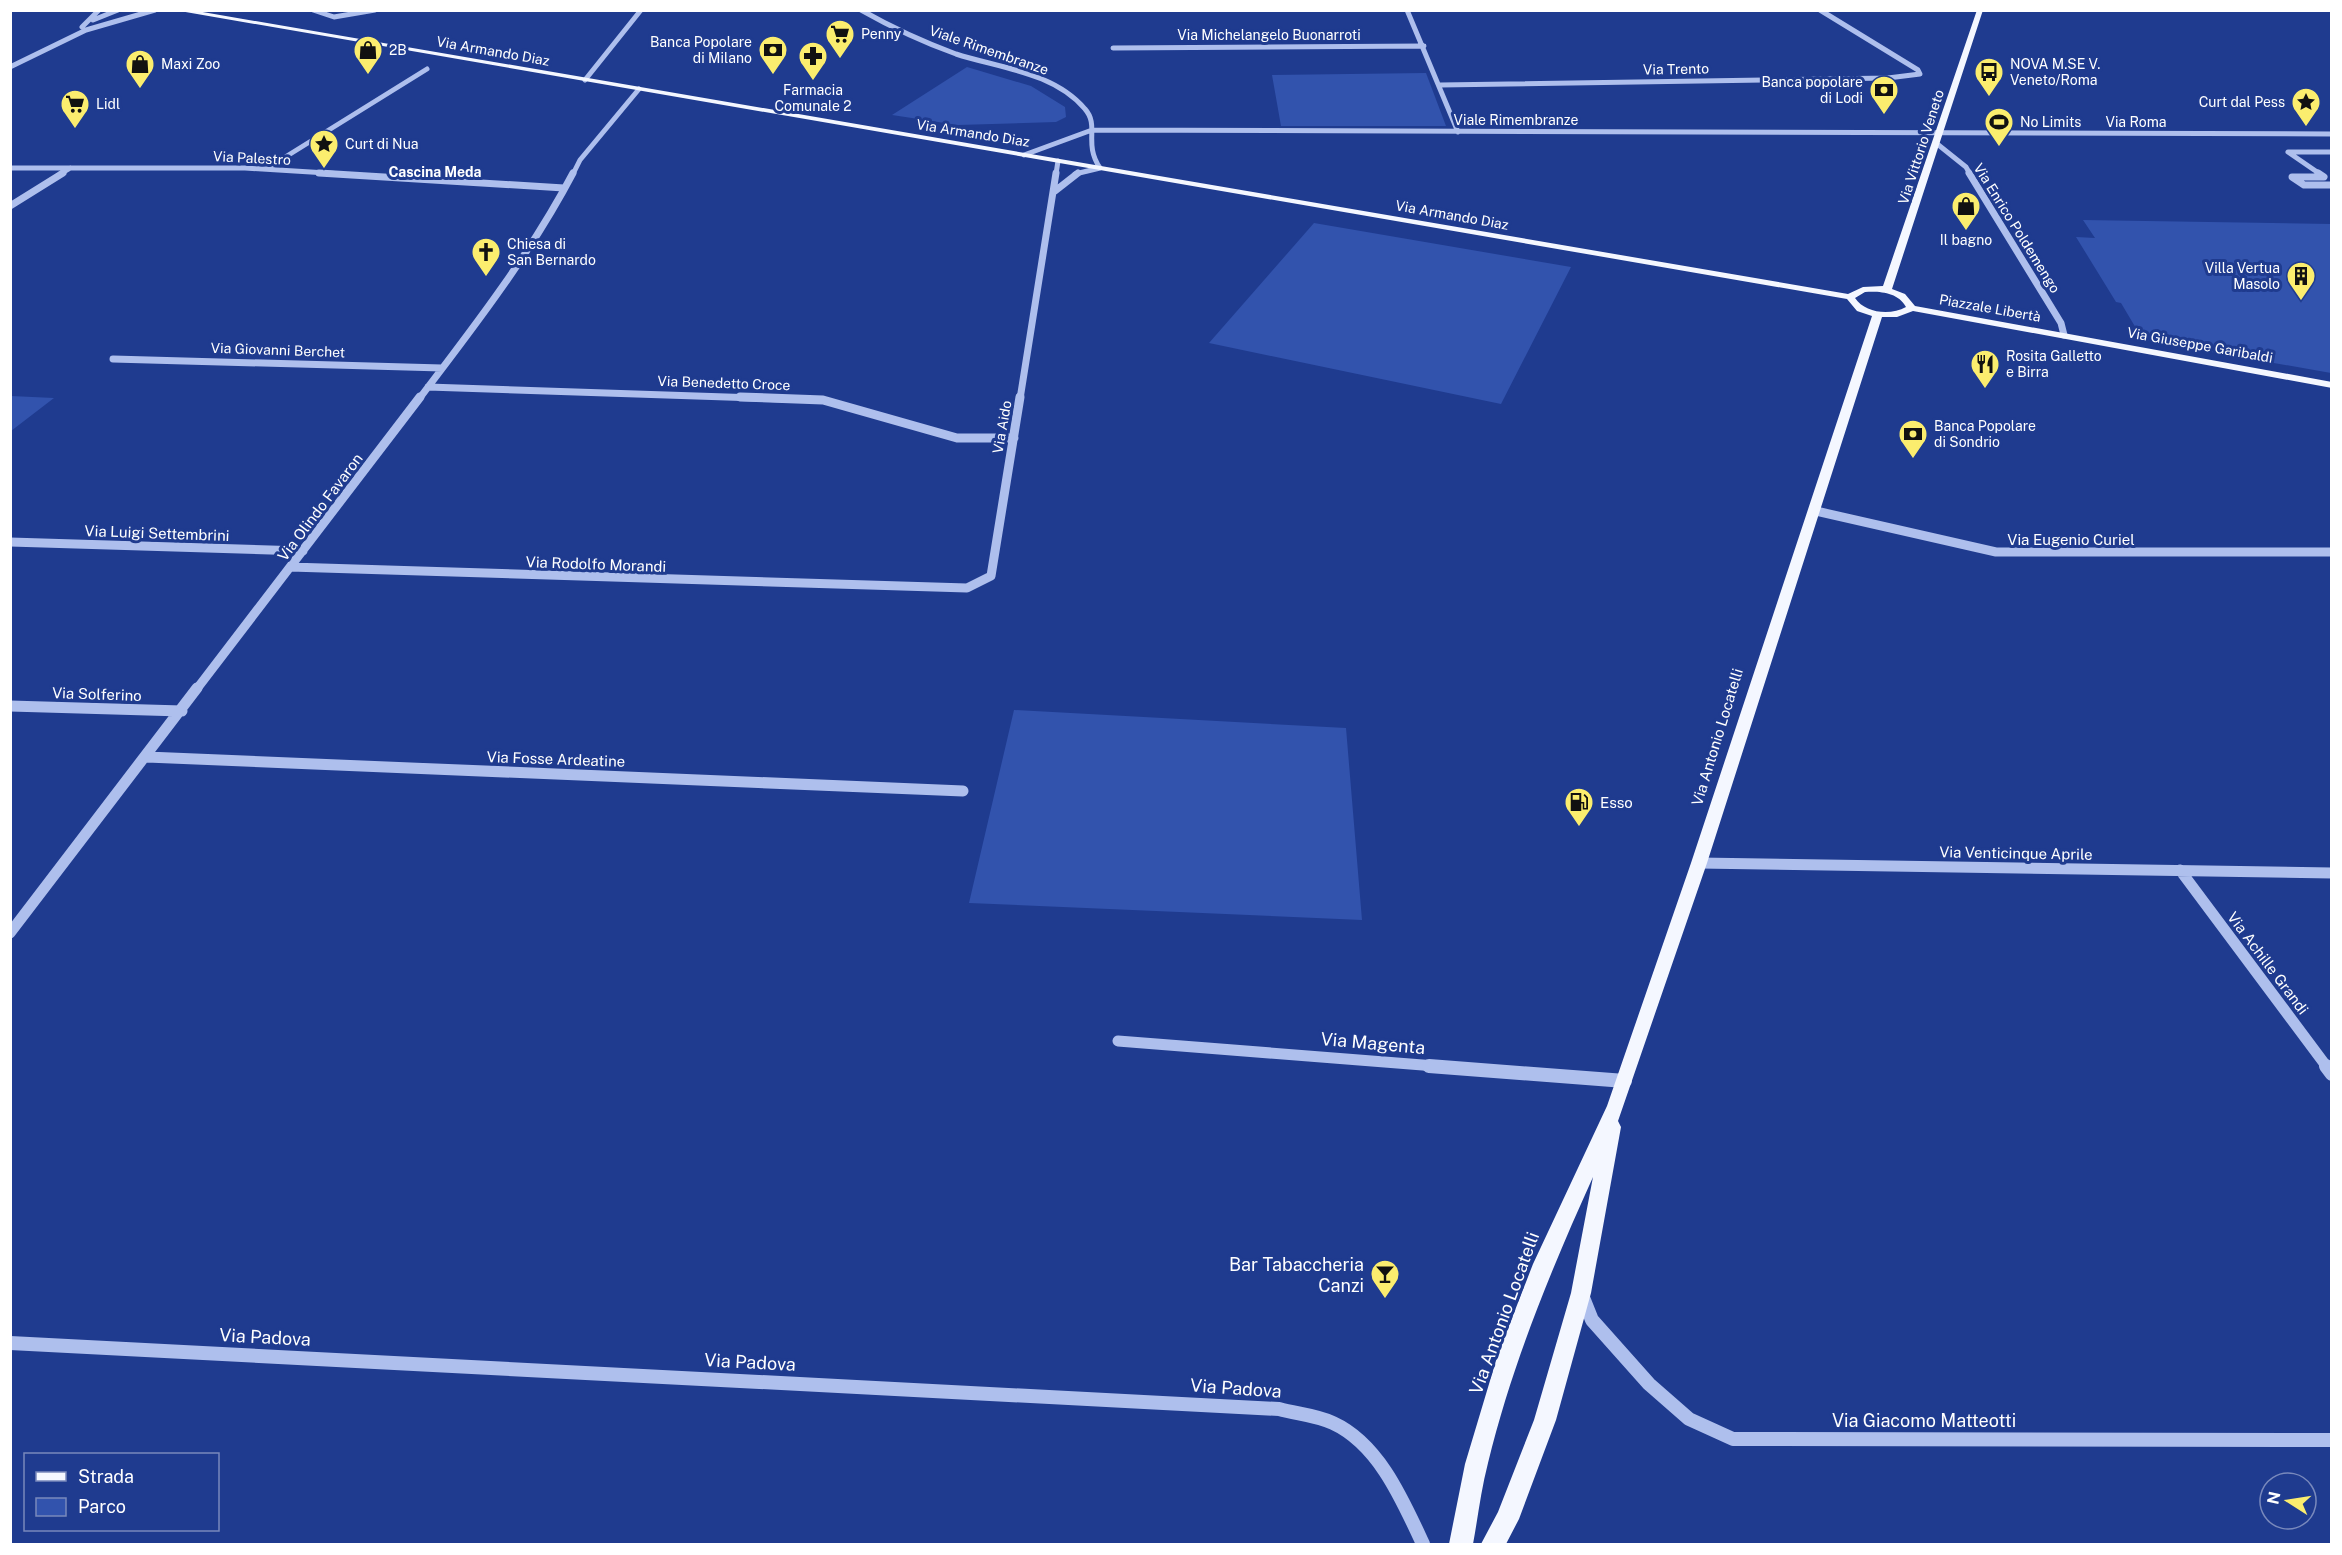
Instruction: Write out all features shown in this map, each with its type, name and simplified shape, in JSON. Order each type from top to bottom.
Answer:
[{"type":"main road","name":"Via Armando Diaz","points":[[177,10],[1850,297]]},
{"type":"main road","name":"Via Vittorio Veneto","points":[[1886,291],[1980,10]]},
{"type":"main road","points":[[1863,290],[1886,291],[1905,298],[1911,308],[1899,314],[1878,313],[1857,306],[1850,297],[1854,292],[1863,290]]},
{"type":"main road","name":"Piazzale Libertà","points":[[1911,308],[2064,335]]},
{"type":"main road","name":"Via Antonio Locatelli","points":[[1461,1545],[1476,1464],[1509,1354],[1552,1244],[1616,1106],[1625,1081],[1699,863],[1773,631],[1816,511],[1878,313]]},
{"type":"main road","name":"Via Giuseppe Garibaldi","points":[[2064,335],[2331,385]]},
{"type":"main road","name":"Via Antonio Locatelli","points":[[1493,1545],[1507,1520],[1538,1439],[1581,1293],[1616,1106]]},
{"type":"street","points":[[90,21],[99,10]]},
{"type":"street","points":[[68,37],[90,21],[118,10]]},
{"type":"street","points":[[10,67],[68,37],[105,23],[155,10]]},
{"type":"street","points":[[313,10],[320,15],[330,17],[375,10]]},
{"type":"street","points":[[585,80],[641,10]]},
{"type":"street","name":"Viale Rimembranze","points":[[861,10],[880,22],[952,52],[1028,74],[1064,90],[1085,107],[1092,119],[1088,149],[1100,168]]},
{"type":"street","points":[[1407,10],[1458,132]]},
{"type":"street","name":"Via Trento","points":[[1440,85],[1913,77],[1920,74],[1918,70],[1820,10]]},
{"type":"street","name":"Via Michelangelo Buonarroti","points":[[1113,48],[1424,46]]},
{"type":"street","points":[[266,169],[427,69]]},
{"type":"street","name":"Via Olindo Favaron","points":[[10,933],[428,387],[518,264],[556,206],[580,160],[639,89]]},
{"type":"street","name":"Viale Rimembranze","points":[[1024,155],[1092,130],[1940,133]]},
{"type":"street","name":"Via Roma","points":[[1940,133],[2331,134]]},
{"type":"street","name":"Via Enrico Poldemengo","points":[[1936,143],[1966,167],[2061,322],[2064,335]]},
{"type":"street","points":[[2331,152],[2288,152],[2324,177],[2292,177],[2304,185],[2331,185]]},
{"type":"street","name":"Via Aido","points":[[901,586],[967,588],[991,576],[1055,191],[1053,184],[1059,167],[1058,161]]},
{"type":"street","name":"Via Palestro","points":[[10,168],[266,169],[564,188]]},
{"type":"street","points":[[10,206],[71,168]]},
{"type":"street","points":[[1055,191],[1076,173],[1100,168]]},
{"type":"street","name":"Via Giovanni Berchet","points":[[113,358],[442,368]]},
{"type":"street","name":"Via Benedetto Croce","points":[[428,387],[823,400],[957,438],[1014,438]]},
{"type":"street","name":"Via Eugenio Curiel","points":[[1816,511],[1996,552],[2331,552]]},
{"type":"street","name":"Via Luigi Settembrini","points":[[10,542],[303,551]]},
{"type":"street","name":"Via Rodolfo Morandi","points":[[290,567],[901,586]]},
{"type":"street","name":"Via Solferino","points":[[10,706],[182,711]]},
{"type":"street","name":"Via Fosse Ardeatine","points":[[147,757],[963,791]]},
{"type":"street","name":"Via Venticinque Aprile","points":[[1699,863],[2331,873]]},
{"type":"street","name":"Via Achille Grandi","points":[[2180,870],[2331,1074]]},
{"type":"street","name":"Via Magenta","points":[[1118,1041],[1625,1081]]},
{"type":"street","name":"Via Giacomo Matteotti","points":[[1581,1293],[1592,1320],[1650,1384],[1689,1419],[1733,1439],[2331,1440]]},
{"type":"street","name":"Via Padova","points":[[10,1343],[1279,1409],[1336,1424],[1372,1455],[1402,1502],[1423,1545]]},
{"type":"green space","points":[[967,67],[1031,86],[1065,107],[1066,117],[1056,122],[958,125],[892,115]]},
{"type":"green space","points":[[1426,73],[1446,126],[1281,126],[1272,75]]},
{"type":"green space","points":[[2083,220],[2331,224],[2331,373],[2143,340],[2121,303],[2116,302],[2076,237],[2095,238]]},
{"type":"green space","points":[[1314,223],[1571,267],[1501,404],[1209,343]]},
{"type":"green space","points":[[11,396],[54,398],[11,431]]},
{"type":"green space","points":[[1014,710],[1346,728],[1362,920],[969,903]]},
{"type":"place","name":"Penny","points":[[840,60]]},
{"type":"place","name":"2B","points":[[368,76]]},
{"type":"place","name":"Banca Popolare di Milano","points":[[773,76]]},
{"type":"place","name":"Farmacia Comunale 2","points":[[813,82]]},
{"type":"place","name":"Maxi Zoo","points":[[140,90]]},
{"type":"place","name":"NOVA M.SE V. Veneto/Roma","points":[[1989,98]]},
{"type":"place","name":"Banca popolare di Lodi","points":[[1884,116]]},
{"type":"place","name":"Curt dal Pess","points":[[2306,128]]},
{"type":"place","name":"Lidl","points":[[75,130]]},
{"type":"place","name":"No Limits","points":[[1999,148]]},
{"type":"place","name":"Curt di Nua","points":[[324,170]]},
{"type":"place","name":"Il bagno","points":[[1966,232]]},
{"type":"place","name":"Chiesa di San Bernardo","points":[[486,278]]},
{"type":"place","name":"Villa Vertua Masolo","points":[[2301,302]]},
{"type":"place","name":"Rosita Galletto e Birra","points":[[1985,390]]},
{"type":"place","name":"Banca Popolare di Sondrio","points":[[1913,460]]},
{"type":"place","name":"Esso","points":[[1579,828]]},
{"type":"place","name":"Bar Tabaccheria Canzi","points":[[1385,1300]]},
{"type":"district","name":"Cascina Meda","points":[[435,172]]}]
